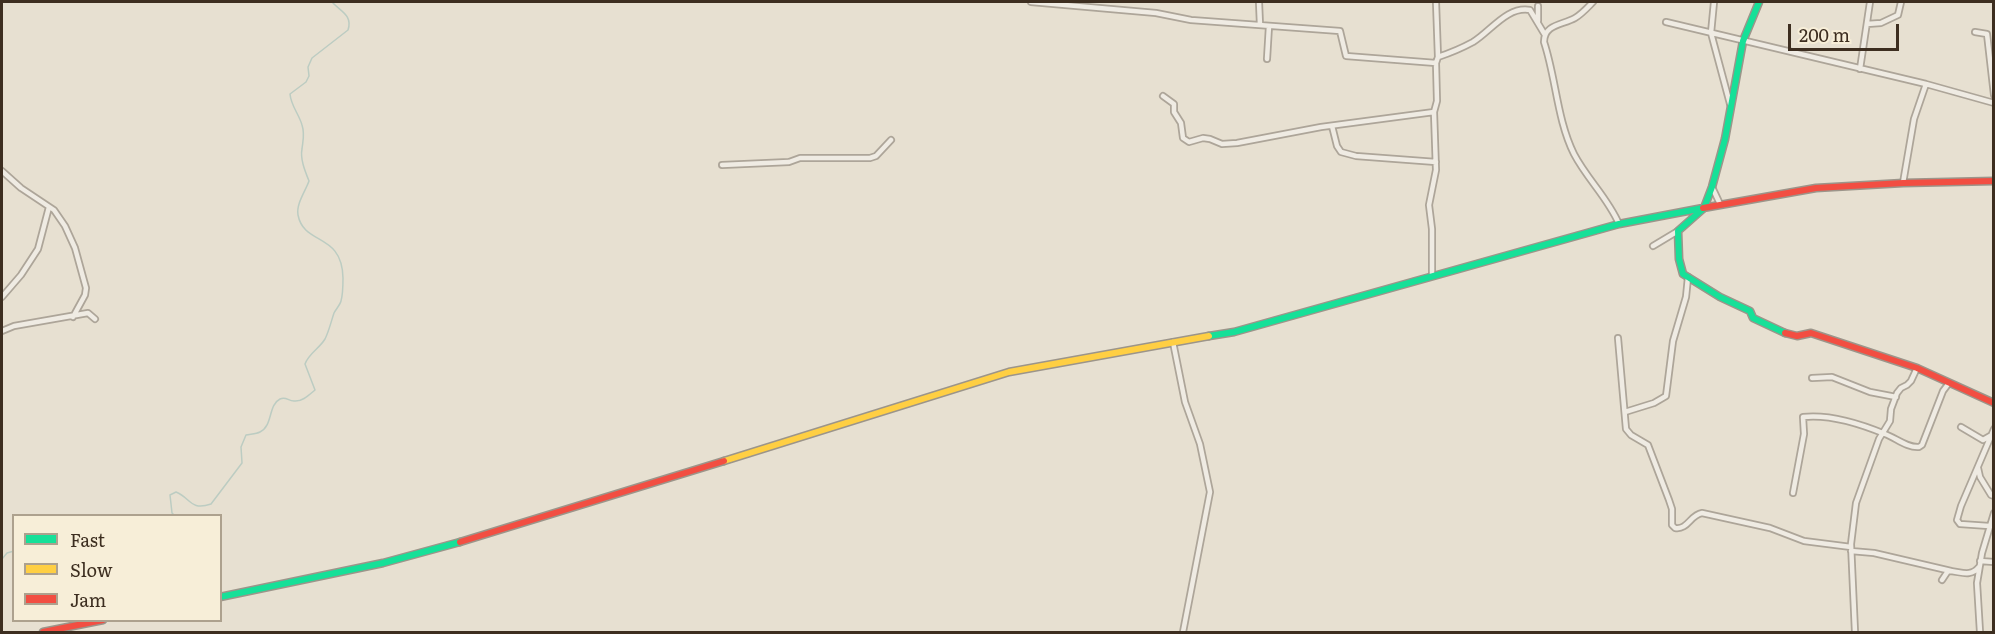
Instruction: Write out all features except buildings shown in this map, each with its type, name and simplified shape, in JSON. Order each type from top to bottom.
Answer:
[{"type":"main road","points":[[1759,2],[1743,41],[1725,139],[1712,187],[1704,208],[1678,231],[1680,268],[1683,274],[1720,297],[1750,311],[1752,318],[1774,329],[1793,335],[1806,336],[1811,333],[1917,368],[1994,403]]},
{"type":"main road","points":[[222,597],[383,563],[484,536],[1009,372],[1234,332],[1619,224],[1816,188],[1994,181]]},
{"type":"main road","points":[[43,633],[99,622]]},
{"type":"street","points":[[1031,2],[1156,13],[1191,20],[1341,31],[1346,56],[1437,60],[1474,41],[1516,10],[1530,10],[1545,35]]},
{"type":"street","points":[[1259,2],[1260,25]]},
{"type":"street","points":[[1432,275],[1432,229],[1429,205],[1436,164],[1434,112],[1437,101],[1436,2]]},
{"type":"street","points":[[1593,2],[1577,17],[1546,31],[1544,42],[1554,75],[1566,136],[1575,155],[1612,207],[1619,224]]},
{"type":"street","points":[[1714,2],[1711,33],[1730,105]]},
{"type":"street","points":[[1860,69],[1870,2]]},
{"type":"street","points":[[1867,24],[1881,23],[1898,15],[1901,2]]},
{"type":"street","points":[[1538,6],[1538,21]]},
{"type":"street","points":[[1666,22],[1926,84],[1994,103]]},
{"type":"street","points":[[1267,59],[1269,26]]},
{"type":"street","points":[[1975,32],[1987,34],[1994,95]]},
{"type":"street","points":[[1903,183],[1914,119],[1926,84]]},
{"type":"street","points":[[1162,96],[1173,104],[1174,112],[1181,123],[1183,138],[1189,142],[1203,138],[1221,144],[1434,112]]},
{"type":"street","points":[[1332,126],[1337,146],[1341,152],[1356,156],[1445,165]]},
{"type":"street","points":[[722,165],[789,162],[800,158],[870,158],[876,156],[891,140]]},
{"type":"street","points":[[2,171],[9,179],[49,207],[60,217],[65,226],[75,248],[86,288],[85,295],[73,316]]},
{"type":"street","points":[[1712,187],[1720,204]]},
{"type":"street","points":[[2,297],[38,249],[49,207]]},
{"type":"street","points":[[1653,246],[1678,231]]},
{"type":"street","points":[[1625,412],[1654,403],[1666,396],[1673,341],[1686,297],[1688,277]]},
{"type":"street","points":[[2,331],[14,326],[88,313],[95,320]]},
{"type":"street","points":[[1618,338],[1626,429],[1631,435],[1648,445],[1672,508],[1672,525],[1675,528],[1684,527],[1697,514],[1702,513],[1770,528],[1804,541],[1874,553],[1951,571],[1969,574],[1976,572],[1979,567]]},
{"type":"street","points":[[1173,342],[1185,402],[1200,444],[1210,492],[1183,633]]},
{"type":"street","points":[[1855,633],[1851,549],[1856,503],[1879,440],[1890,421],[1891,409],[1900,388],[1907,386],[1917,368]]},
{"type":"street","points":[[1812,378],[1832,377],[1870,392],[1896,397]]},
{"type":"street","points":[[1793,493],[1804,434],[1803,417],[1820,416],[1839,421],[1848,420],[1906,444],[1919,447],[1922,445],[1943,391],[1949,383]]},
{"type":"street","points":[[1961,427],[1983,440],[1991,440]]},
{"type":"street","points":[[1989,526],[1960,524],[1957,520],[1994,429]]},
{"type":"street","points":[[1978,465],[1980,477],[1991,495],[1994,496]]},
{"type":"street","points":[[1980,633],[1977,584],[1980,561],[1994,513]]},
{"type":"street","points":[[1980,561],[1994,562]]},
{"type":"street","points":[[1942,580],[1948,571],[1951,571]]},
{"type":"waterway","points":[[173,514],[170,495],[176,492],[195,505],[211,504],[242,463],[241,447],[246,435],[258,433],[264,429],[276,402],[284,398],[297,401],[315,390],[305,364],[326,336],[341,301],[343,278],[341,263],[336,253],[330,246],[307,231],[298,215],[300,202],[309,181],[302,157],[303,128],[290,94],[306,82],[312,58],[348,30],[347,17],[332,2]]},
{"type":"waterway","points":[[2,559],[7,553],[12,552]]},
{"type":"traffic: fast","points":[[1759,2],[1743,41],[1725,139],[1712,187],[1704,208],[1678,231],[1679,259],[1683,274],[1720,297],[1750,311],[1753,318],[1785,333]]},
{"type":"traffic: fast","points":[[1209,336],[1234,332],[1619,224],[1703,208]]},
{"type":"traffic: fast","points":[[222,597],[383,563],[460,542]]},
{"type":"traffic: slow","points":[[724,461],[1009,372],[1209,336]]},
{"type":"traffic: jam","points":[[1703,208],[1816,188],[1994,181]]},
{"type":"traffic: jam","points":[[1785,333],[1797,336],[1811,333],[1917,368],[1994,403]]},
{"type":"traffic: jam","points":[[460,542],[724,461]]},
{"type":"traffic: jam","points":[[43,632],[93,622]]}]
